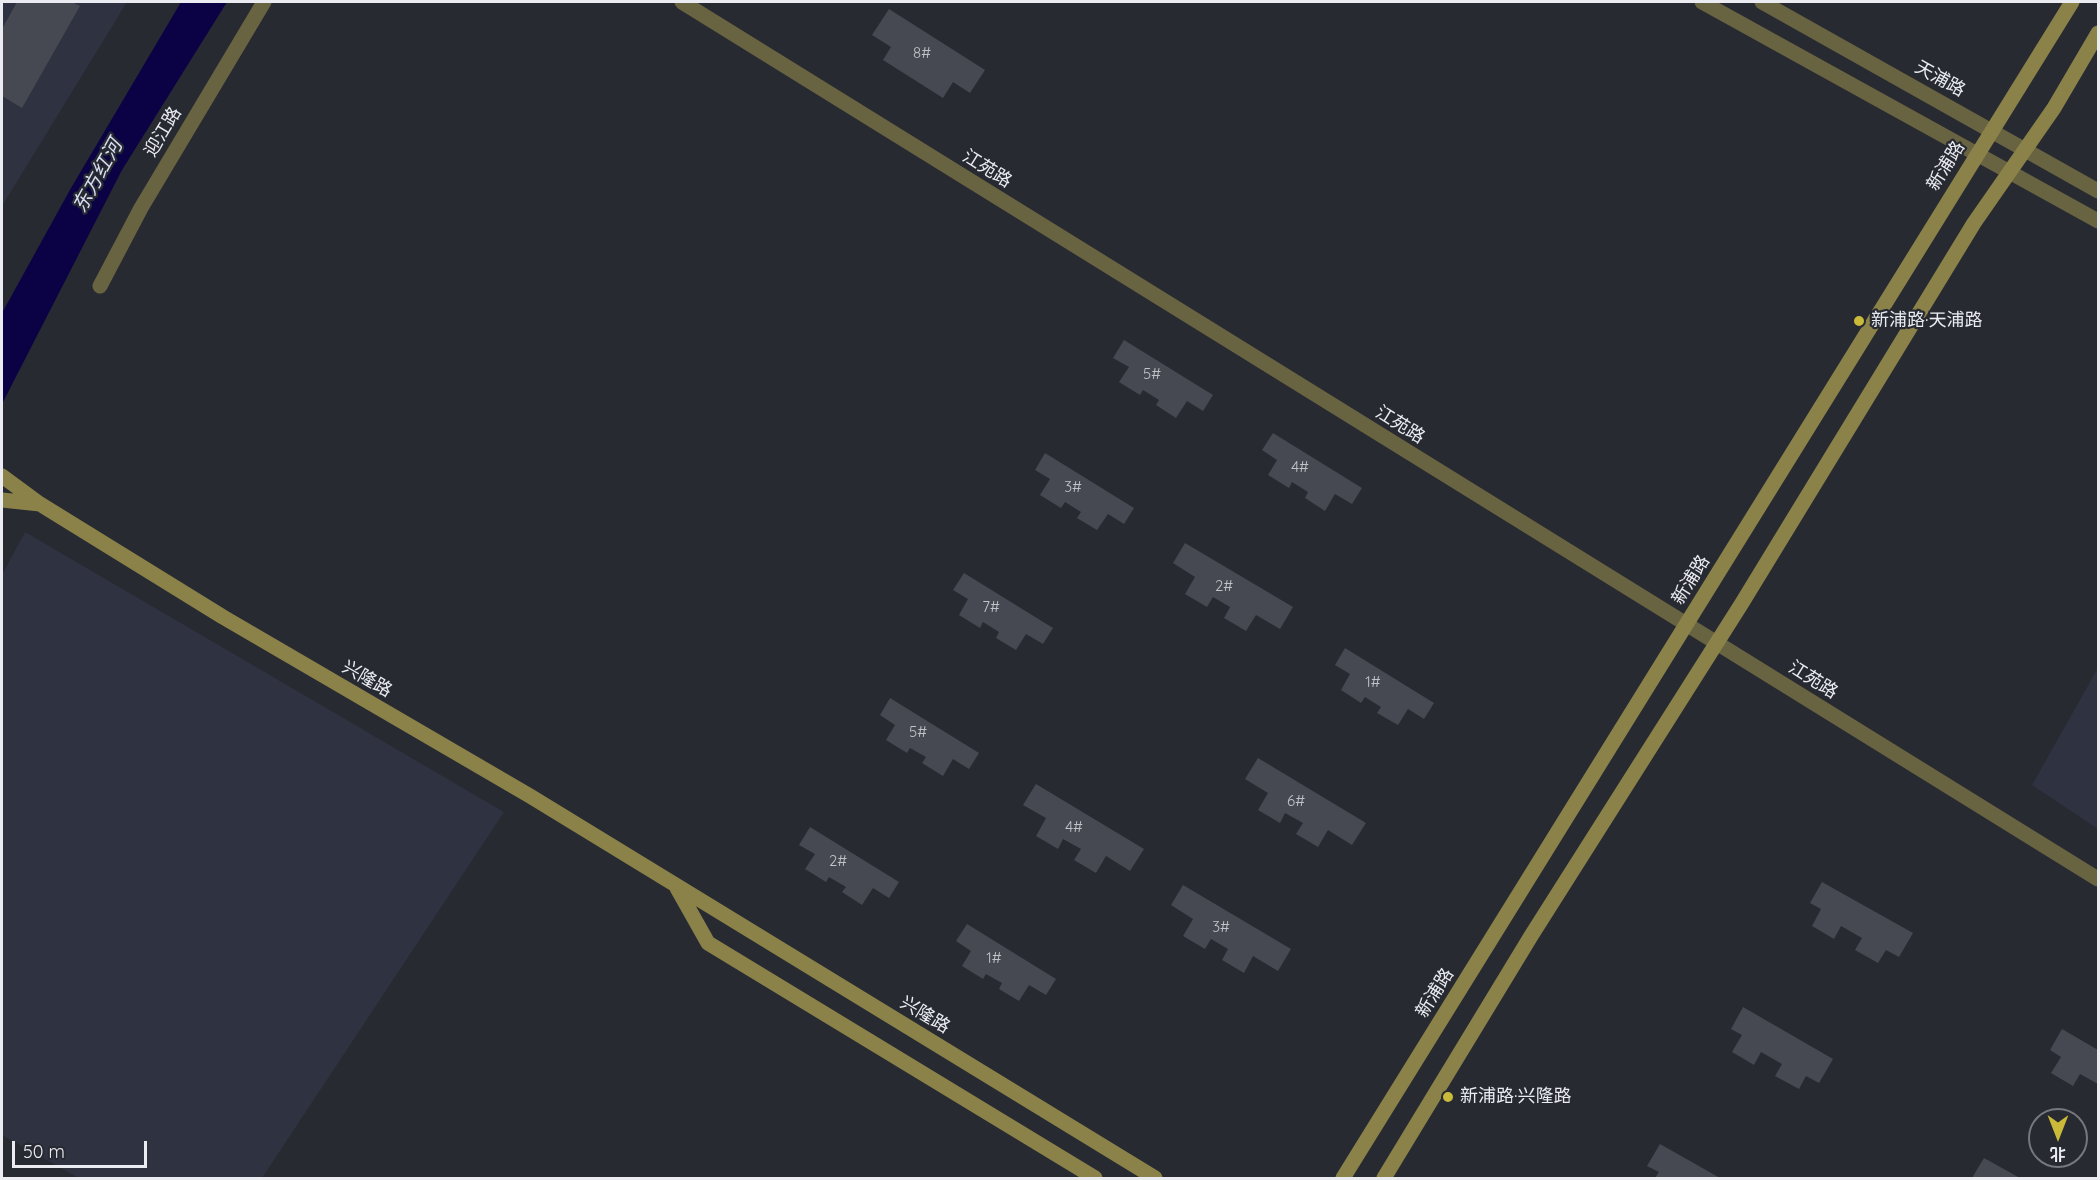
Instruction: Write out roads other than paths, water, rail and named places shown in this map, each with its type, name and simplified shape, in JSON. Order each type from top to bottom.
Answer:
[{"type":"main road","name":"新浦路","points":[[1343,1179],[2072,2]]},
{"type":"main road","points":[[1384,1179],[1531,936],[1716,643],[1974,222],[2054,108],[2098,33]]},
{"type":"main road","name":"兴隆路","points":[[2,476],[40,504],[223,617],[530,796],[1155,1179]]},
{"type":"main road","name":"兴隆路","points":[[2,500],[40,504]]},
{"type":"main road","name":"兴隆路","points":[[675,886],[708,943],[1095,1179]]},
{"type":"street","name":"迎江路","points":[[100,286],[141,207],[264,2]]},
{"type":"street","name":"江苑路","points":[[682,2],[2098,879]]},
{"type":"street","points":[[1702,2],[2098,221]]},
{"type":"street","name":"天浦路","points":[[1762,2],[2098,191]]},
{"type":"water","name":"东方红河","points":[[181,2],[227,2],[122,170],[2,404],[2,313],[71,188]]},
{"type":"place","name":"新浦路·天浦路","points":[[1859,321]]},
{"type":"place","name":"新浦路·兴隆路","points":[[1448,1097]]}]
